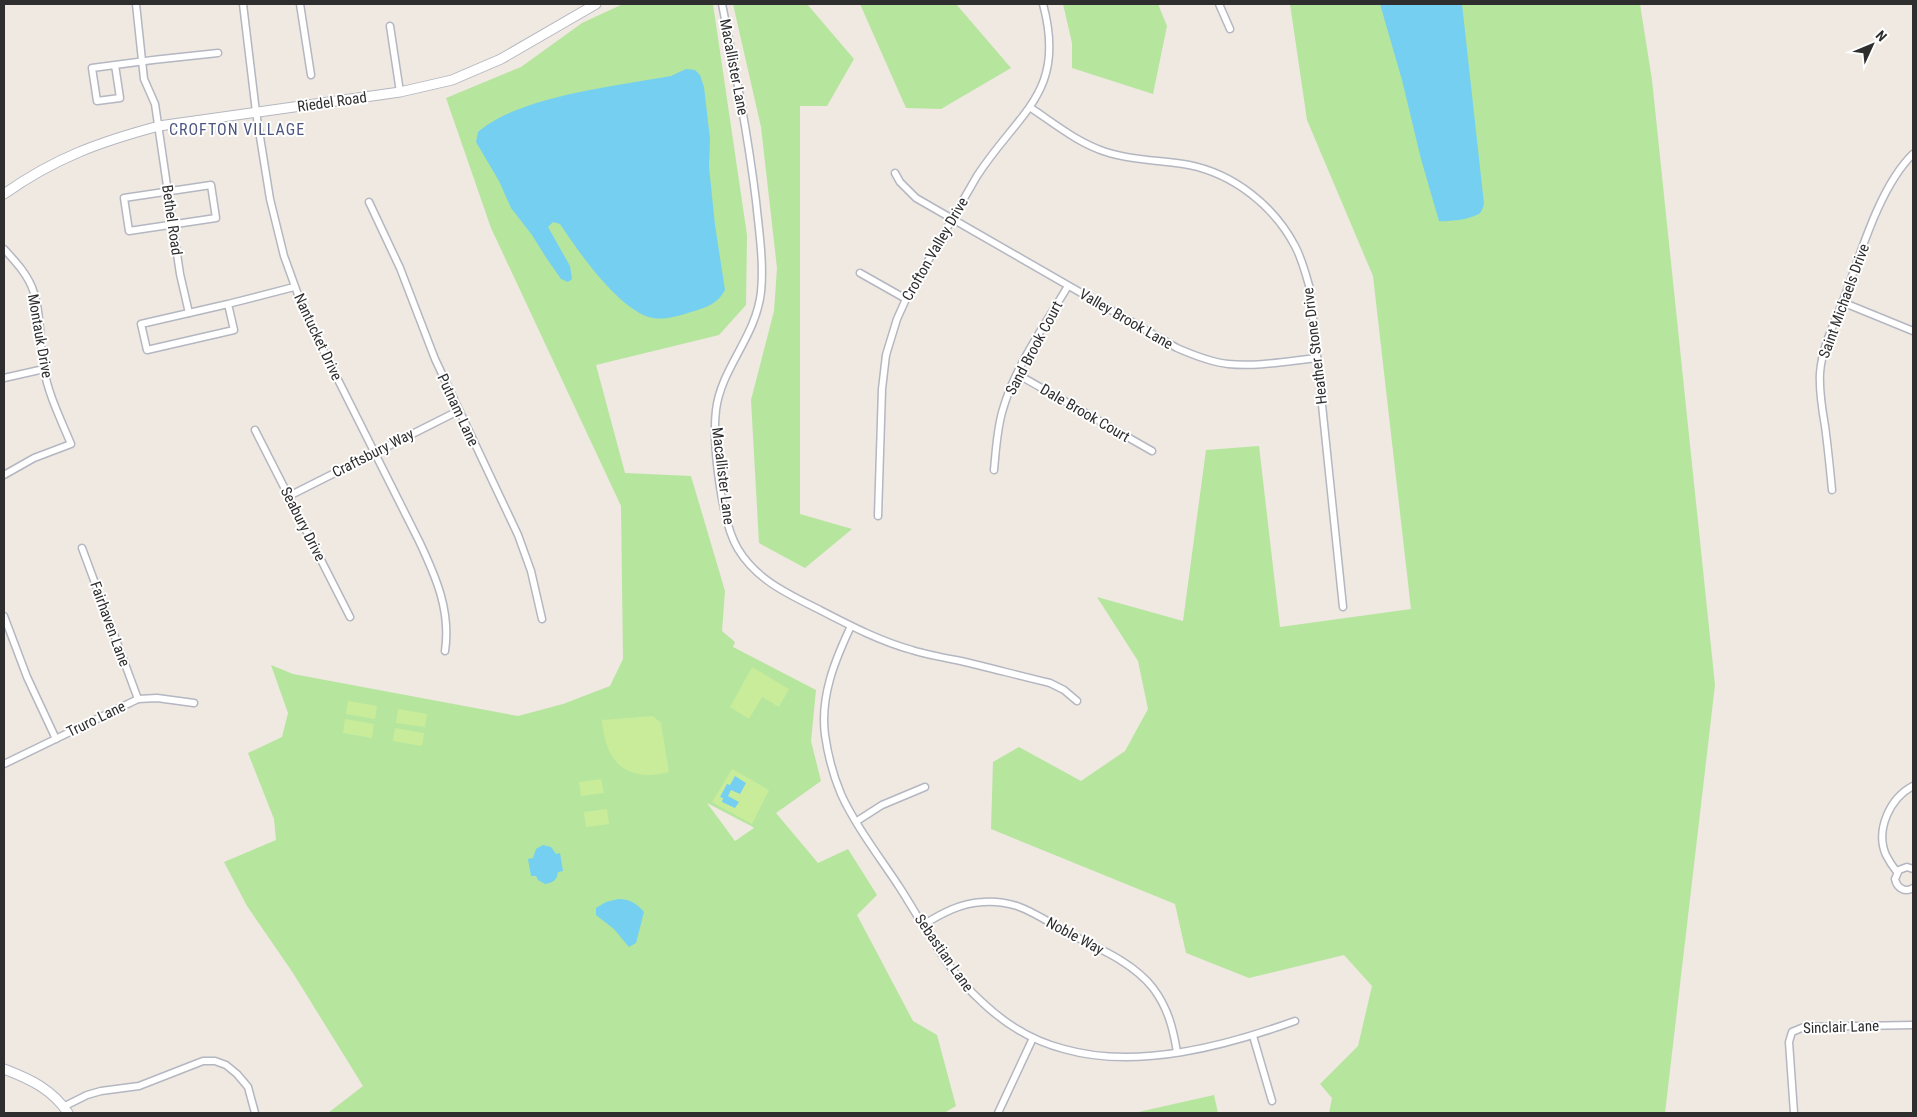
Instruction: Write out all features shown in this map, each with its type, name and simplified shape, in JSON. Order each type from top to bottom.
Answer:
[{"type":"street","name":"Bethel Road","points":[[136,4],[144,79],[155,104],[180,274],[189,313]]},
{"type":"street","name":"Nantucket Drive","points":[[243,4],[256,112],[276,228],[294,287],[435,577],[447,616],[446,651]]},
{"type":"street","points":[[300,4],[311,76]]},
{"type":"street","name":"Riedel Road","points":[[4,194],[43,168],[64,158],[120,136],[159,126],[400,92],[444,82],[475,71],[501,58],[596,4]]},
{"type":"street","name":"Macallister Lane","points":[[722,4],[751,157],[762,278],[757,310],[752,326],[727,374],[718,400],[715,428],[716,444],[730,534],[738,549],[761,576],[776,588],[851,626],[912,650],[1050,683],[1064,690],[1077,701]]},
{"type":"street","name":"Crofton Valley Drive","points":[[878,516],[883,370],[890,338],[906,299],[952,219],[986,162],[1031,108],[1045,78],[1049,60],[1048,25],[1043,4]]},
{"type":"street","points":[[1219,4],[1230,28]]},
{"type":"street","points":[[390,26],[400,92]]},
{"type":"street","points":[[115,65],[120,98],[97,101],[92,68],[141,61],[218,53]]},
{"type":"street","name":"Heather Stone Drive","points":[[1031,108],[1076,138],[1107,152],[1128,157],[1176,163],[1204,170],[1232,182],[1260,201],[1285,229],[1296,247],[1310,289],[1343,607]]},
{"type":"street","name":"Saint Michaels Drive","points":[[1832,490],[1821,399],[1820,374],[1822,356],[1829,333],[1877,211],[1890,184],[1906,160],[1913,154]]},
{"type":"street","name":"Valley Brook Lane","points":[[895,173],[907,191],[1176,348],[1227,364],[1250,365],[1317,358]]},
{"type":"street","points":[[211,185],[216,218],[172,224],[130,231],[124,198],[211,185]]},
{"type":"street","name":"Putnam Lane","points":[[369,202],[400,268],[435,360],[518,535],[531,571],[542,619]]},
{"type":"street","name":"Montauk Drive","points":[[4,249],[22,271],[34,291],[39,315],[44,369],[71,444],[34,458],[4,475]]},
{"type":"street","points":[[860,273],[906,299]]},
{"type":"street","name":"Sand Brook Court","points":[[994,470],[999,424],[1003,408],[1017,374],[1068,286]]},
{"type":"street","points":[[228,304],[234,330],[147,350],[142,324],[294,287]]},
{"type":"street","points":[[1842,302],[1913,331]]},
{"type":"street","points":[[4,378],[44,369]]},
{"type":"street","name":"Dale Brook Court","points":[[1017,374],[1152,451]]},
{"type":"street","name":"Craftsbury Way","points":[[289,496],[458,411]]},
{"type":"street","name":"Seabury Drive","points":[[255,430],[350,617]]},
{"type":"street","name":"Fairhaven Lane","points":[[82,548],[138,699]]},
{"type":"street","points":[[4,616],[27,677],[56,739]]},
{"type":"street","name":"Sebastian Lane","points":[[851,626],[832,670],[826,698],[824,722],[827,747],[834,776],[848,807],[953,970],[969,990],[997,1015],[1033,1038],[1064,1050],[1105,1057],[1146,1057],[1208,1048],[1253,1036],[1295,1021]]},
{"type":"street","name":"Truro Lane","points":[[4,764],[138,699],[157,698],[194,703]]},
{"type":"street","points":[[857,821],[882,805],[925,786]]},
{"type":"street","points":[[1897,872],[1886,855],[1883,846],[1885,820],[1898,796],[1913,786]]},
{"type":"street","points":[[1913,869],[1904,867],[1897,872],[1895,879],[1898,886],[1906,890],[1913,888]]},
{"type":"street","name":"Noble Way","points":[[924,925],[947,911],[984,902],[1006,903],[1028,911],[1125,963],[1146,979],[1159,996],[1169,1015],[1177,1052]]},
{"type":"street","name":"Sinclair Lane","points":[[1794,1113],[1789,1042],[1790,1036],[1796,1029],[1913,1025]]},
{"type":"street","points":[[1253,1036],[1272,1101]]},
{"type":"street","points":[[998,1113],[1033,1038]]},
{"type":"street","points":[[4,1069],[41,1086],[51,1093],[66,1110],[87,1095],[101,1091],[139,1086],[203,1061],[216,1061],[226,1065],[248,1087],[255,1113]]},
{"type":"green space","points":[[623,4],[713,4],[747,235],[746,305],[719,335],[596,365],[625,473],[691,476],[725,591],[722,631],[735,642],[733,647],[816,690],[811,741],[821,781],[776,813],[818,863],[848,849],[877,895],[857,915],[913,1021],[937,1035],[956,1106],[944,1113],[328,1113],[363,1086],[293,973],[247,906],[224,862],[276,840],[274,819],[248,753],[282,737],[288,713],[271,665],[293,674],[518,716],[563,704],[610,686],[623,659],[621,506],[491,228],[446,98],[521,67],[582,23]],"holes":[[[707,803],[753,827],[735,841]]]},
{"type":"green space","points":[[733,4],[807,4],[854,59],[827,106],[800,106],[800,514],[852,529],[805,568],[759,543],[751,400],[774,311],[777,268],[761,127]]},
{"type":"green space","points":[[860,4],[956,4],[1011,68],[941,109],[906,108]]},
{"type":"green space","points":[[1063,4],[1158,4],[1167,26],[1153,94],[1072,68],[1072,43]]},
{"type":"green space","points":[[1290,4],[1640,4],[1652,80],[1715,685],[1665,1113],[1329,1113],[1332,1098],[1320,1084],[1358,1046],[1372,986],[1344,955],[1249,978],[1186,953],[1175,904],[991,829],[993,762],[1019,747],[1081,781],[1125,751],[1148,709],[1138,661],[1097,597],[1183,621],[1206,450],[1259,446],[1280,627],[1411,609],[1373,276],[1307,120]]},
{"type":"green space","points":[[752,667],[789,689],[779,707],[762,697],[749,719],[730,707]]},
{"type":"green space","points":[[348,701],[377,706],[375,719],[346,714]]},
{"type":"green space","points":[[398,709],[427,714],[425,727],[396,723]]},
{"type":"green space","points":[[653,716],[661,723],[669,772],[654,775],[641,774],[620,766],[613,758],[608,747],[602,720]]},
{"type":"green space","points":[[345,719],[374,724],[372,738],[343,733]]},
{"type":"green space","points":[[395,728],[424,733],[422,746],[393,741]]},
{"type":"green space","points":[[732,769],[769,790],[752,824],[712,802]]},
{"type":"green space","points":[[601,779],[604,793],[581,796],[579,782]]},
{"type":"green space","points":[[607,809],[609,824],[586,827],[584,812]]},
{"type":"green space","points":[[1214,1095],[1218,1113],[1134,1113]]},
{"type":"water","points":[[1380,4],[1462,4],[1484,204],[1481,212],[1478,214],[1461,220],[1439,221]]},
{"type":"water","points":[[686,69],[695,70],[700,75],[704,87],[710,139],[709,167],[715,225],[725,290],[719,299],[706,307],[672,317],[653,318],[627,305],[614,293],[577,249],[560,224],[553,222],[548,227],[570,266],[572,279],[568,282],[561,279],[532,235],[511,208],[499,181],[476,142],[478,132],[518,109],[570,94],[671,76]]},
{"type":"water","points":[[735,776],[746,783],[740,794],[731,790],[728,796],[739,802],[735,808],[722,802],[723,798],[720,797],[727,784],[730,785]]},
{"type":"water","points":[[543,845],[551,847],[556,854],[560,853],[563,871],[558,872],[554,881],[545,884],[538,880],[536,876],[531,876],[528,859],[533,858],[536,849]]},
{"type":"water","points":[[618,899],[632,902],[644,912],[636,943],[629,947],[614,929],[596,915],[596,908],[606,902]]},
{"type":"district","name":"CROFTON VILLAGE","points":[[237,129]]}]
